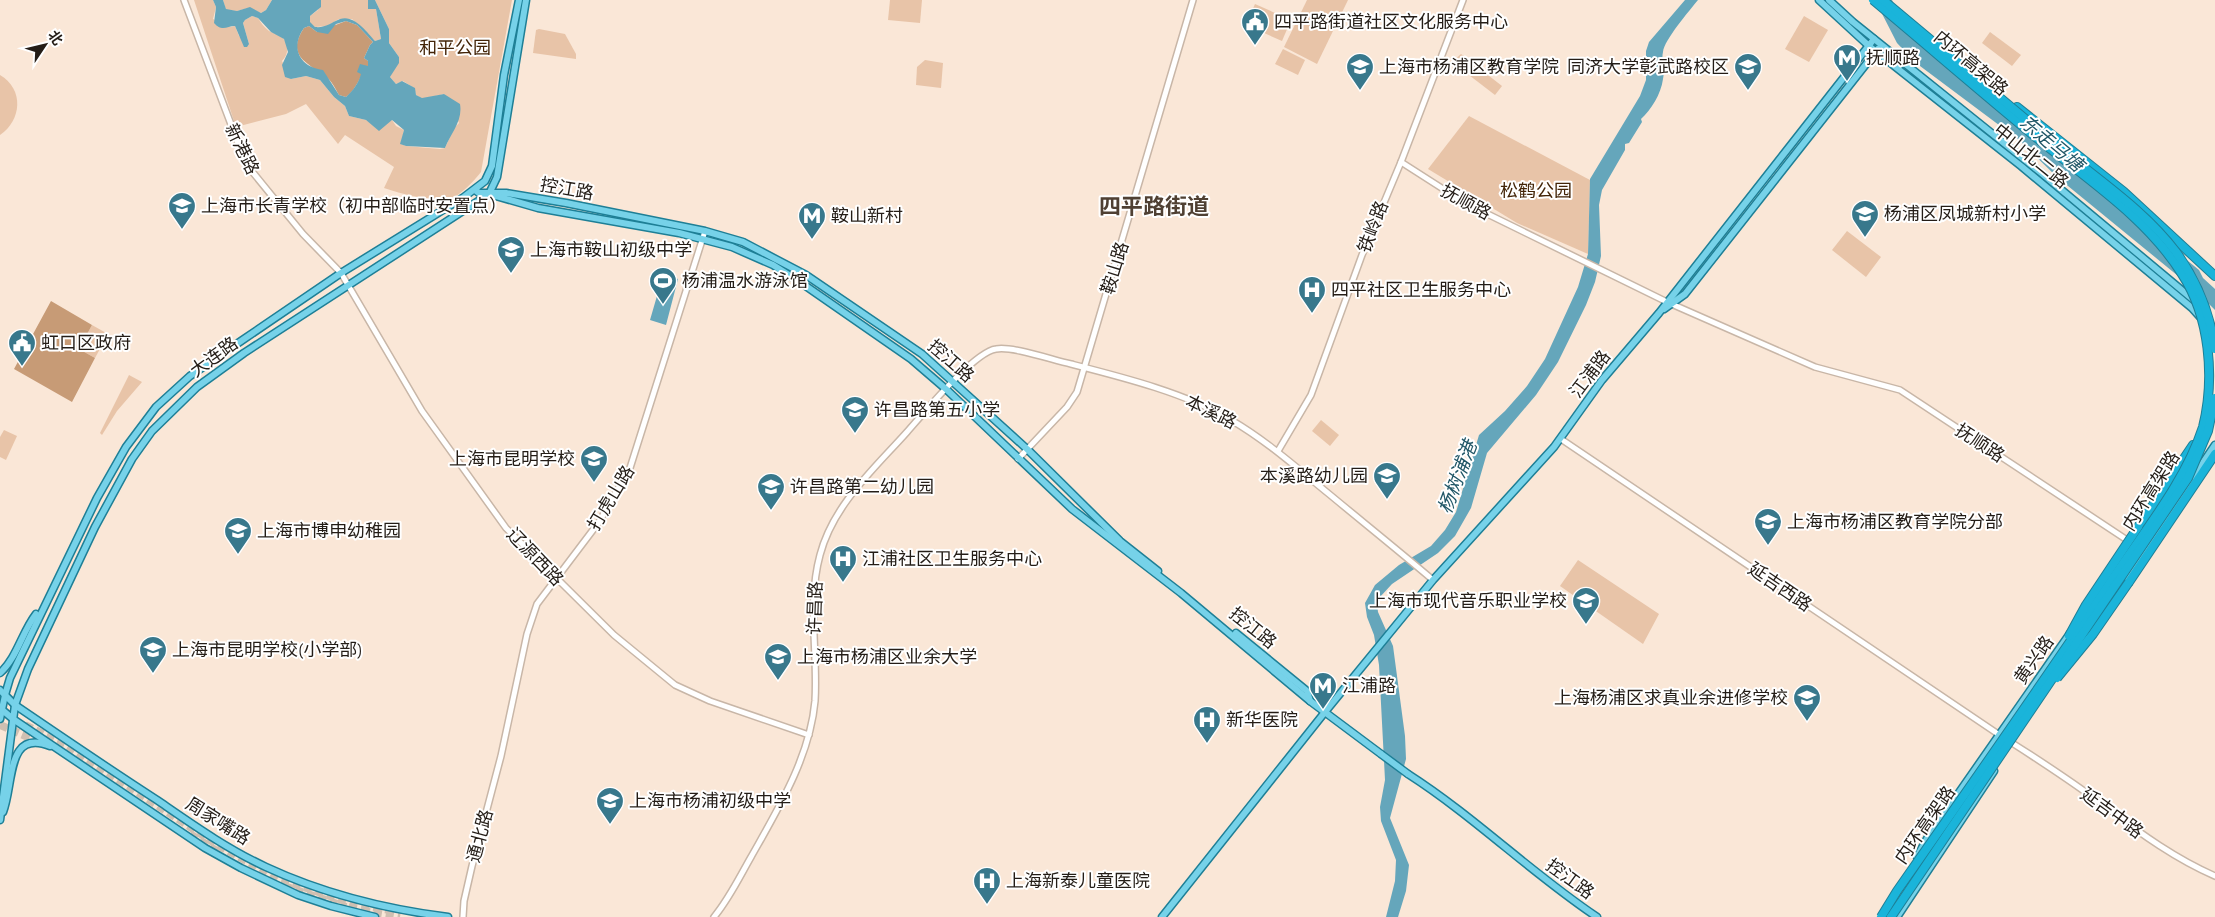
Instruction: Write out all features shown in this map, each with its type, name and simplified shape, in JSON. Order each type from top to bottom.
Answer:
[{"type":"highway","name":"内环高架路","points":[[1873,0],[2151,234],[2182,274],[2199,309],[2209,347],[2210,368],[2206,414],[2195,448],[2185,470],[2056,662],[1880,917]]},
{"type":"highway","name":"内环高架路","points":[[1883,0],[2142,216],[2174,250],[2197,286],[2205,305],[2215,349]]},
{"type":"highway","points":[[1957,62],[1974,73],[2124,192],[2215,276]]},
{"type":"highway","name":"内环高架路","points":[[1891,917],[2188,478],[2208,431],[2215,398]]},
{"type":"highway","points":[[2056,662],[2082,611],[2215,415]]},
{"type":"highway","points":[[2026,717],[2087,641],[2215,454]]},
{"type":"highway","points":[[1896,917],[1922,871]]},
{"type":"main road","name":"大连路","points":[[0,719],[2,692],[111,471],[156,408],[192,375],[341,273],[475,190],[485,181],[492,166],[504,74],[519,0]]},
{"type":"main road","points":[[489,194],[497,177],[526,0]]},
{"type":"main road","name":"中山北二路","points":[[1819,0],[1876,52],[2028,172],[2192,308],[2202,320],[2215,344]]},
{"type":"main road","name":"中山北二路","points":[[1830,0],[1881,45],[2092,215],[2205,310],[2215,323]]},
{"type":"main road","name":"江浦路","points":[[1162,917],[1433,580],[1561,439],[1602,380],[1670,302],[1874,39]]},
{"type":"main road","name":"江浦路","points":[[1670,302],[1685,294],[1881,45]]},
{"type":"main road","name":"控江路","points":[[475,190],[538,208],[679,233],[732,247],[773,266],[800,282],[910,358],[947,390],[1072,509],[1181,593],[1310,701],[1408,774],[1441,796],[1550,884],[1597,917]]},
{"type":"main road","name":"控江路","points":[[489,194],[506,193],[705,231],[743,242],[806,275],[922,354],[1027,449],[1120,540],[1307,691],[1310,701]]},
{"type":"main road","name":"大连路","points":[[0,820],[15,705],[28,669],[95,527],[132,459],[152,431],[197,387],[347,284],[489,194]]},
{"type":"main road","name":"黄兴路","points":[[1880,917],[1905,879],[1928,837],[2215,421]]},
{"type":"main road","name":"黄兴路","points":[[1896,917],[2215,445]]},
{"type":"main road","points":[[0,673],[8,664],[30,623],[44,606]]},
{"type":"main road","name":"周家嘴路","points":[[2,692],[15,705],[214,839],[265,867],[325,891],[356,900],[394,909],[448,917]]},
{"type":"main road","name":"周家嘴路","points":[[1,708],[13,719],[205,848],[241,868],[298,895],[375,917]]},
{"type":"main road","points":[[0,820],[7,803],[20,747],[30,742],[37,742],[71,757]]},
{"type":"street","name":"新港路","points":[[184,0],[246,164],[303,234],[341,273],[347,284]]},
{"type":"street","name":"鞍山路","points":[[1018,459],[1067,407],[1077,392],[1193,0]]},
{"type":"street","name":"铁岭路","points":[[1278,451],[1311,395],[1364,250],[1401,162],[1463,0]]},
{"type":"street","name":"抚顺路","points":[[1401,162],[1465,203],[1670,302],[1815,367],[1900,390],[2144,551]]},
{"type":"street","name":"打虎山路","points":[[502,756],[527,634],[537,604],[599,522],[630,468],[705,231]]},
{"type":"street","name":"辽源西路","points":[[347,284],[422,411],[445,444],[506,528],[555,578],[625,645],[675,685],[710,702],[809,736]]},
{"type":"street","name":"本溪路","points":[[954,382],[977,358],[995,348],[1014,350],[1085,368],[1175,395],[1229,419],[1278,451],[1433,580]]},
{"type":"street","name":"许昌路","points":[[714,917],[730,896],[784,795],[809,736],[815,700],[814,585],[820,553],[831,522],[851,495],[954,382]]},
{"type":"street","name":"延吉西路","points":[[1561,439],[2012,744]]},
{"type":"street","name":"延吉中路","points":[[2012,744],[2138,832],[2166,850],[2215,876]]},
{"type":"street","name":"通北路","points":[[463,917],[472,866],[502,756]]},
{"type":"green space","name":"和平公园","points":[[194,0],[213,0],[216,7],[213,19],[230,27],[235,26],[239,36],[249,44],[243,23],[252,16],[258,18],[270,32],[286,41],[287,52],[282,61],[291,79],[306,76],[320,80],[334,97],[345,106],[349,116],[366,120],[375,126],[392,120],[396,126],[404,130],[401,144],[440,149],[445,148],[454,128],[459,123],[444,94],[422,99],[416,95],[414,88],[403,81],[396,84],[390,77],[399,57],[389,43],[389,29],[375,0],[512,0],[481,172],[465,189],[450,199],[422,198],[384,188],[394,167],[345,135],[338,144],[306,104],[286,114],[236,127]]},
{"type":"green space","points":[[223,0],[272,0],[266,10],[261,13],[248,8],[237,11],[226,10]]},
{"type":"green space","name":"和平公园","points":[[321,0],[368,0],[368,9],[376,9],[381,39],[375,41],[352,19],[339,19],[327,26],[315,27],[310,23],[310,16],[318,10]]},
{"type":"green space","points":[[890,0],[922,0],[920,23],[888,20]]},
{"type":"green space","points":[[1307,0],[1348,0],[1317,64],[1284,47]]},
{"type":"green space","points":[[1255,4],[1291,20],[1282,41],[1246,25]]},
{"type":"green space","points":[[1804,16],[1828,30],[1809,62],[1785,49]]},
{"type":"green space","points":[[536,30],[565,34],[576,54],[576,59],[533,53]]},
{"type":"green space","points":[[1990,32],[2021,55],[2012,66],[1982,43]]},
{"type":"green space","points":[[1283,49],[1305,60],[1298,75],[1275,64]]},
{"type":"green space","points":[[1461,54],[1502,86],[1495,95],[1452,62]]},
{"type":"green space","points":[[925,60],[943,63],[941,88],[916,85],[917,67]]},
{"type":"green space","points":[[0,75],[13,88],[17,105],[13,121],[0,135]]},
{"type":"green space","name":"松鹤公园","points":[[1469,116],[1590,180],[1588,254],[1517,223],[1428,169]]},
{"type":"green space","points":[[1847,231],[1881,257],[1866,277],[1832,250]]},
{"type":"green space","points":[[92,325],[108,334],[95,358],[79,349]]},
{"type":"green space","points":[[129,375],[142,382],[117,411],[102,435],[100,433]]},
{"type":"green space","points":[[1321,420],[1339,435],[1330,446],[1312,431]]},
{"type":"green space","points":[[4,430],[17,436],[6,460],[0,457],[0,437]]},
{"type":"green space","points":[[1578,560],[1659,614],[1643,644],[1560,586]]},
{"type":"shaded area","points":[[346,21],[357,25],[373,42],[364,58],[368,61],[368,67],[353,90],[346,97],[339,95],[327,78],[305,62],[298,51],[297,45],[304,28],[309,26],[317,32]]},
{"type":"shaded area","points":[[51,301],[92,325],[79,349],[95,358],[72,402],[14,369]]},
{"type":"water","points":[[213,0],[223,0],[226,9],[237,11],[250,7],[261,13],[266,10],[272,0],[321,0],[321,7],[310,16],[310,22],[315,27],[325,26],[340,19],[350,19],[360,25],[375,41],[381,39],[376,9],[368,9],[368,0],[375,0],[389,29],[389,43],[399,57],[399,63],[390,77],[396,84],[402,81],[415,88],[416,95],[422,98],[444,94],[460,104],[460,116],[445,148],[400,144],[404,130],[392,120],[379,131],[366,120],[349,116],[345,106],[334,97],[320,80],[306,76],[291,79],[285,77],[282,65],[288,52],[284,39],[271,32],[258,18],[252,16],[243,23],[249,44],[247,47],[244,47],[235,26],[222,28],[214,23],[216,7]],"holes":[[[346,21],[357,25],[373,42],[364,58],[368,61],[368,66],[360,64],[357,72],[361,74],[359,80],[346,97],[339,95],[323,70],[308,65],[303,60],[299,55],[298,42],[304,28],[309,26],[317,32],[328,34],[336,24]]]},
{"type":"water","name":"杨树浦港","points":[[1685,0],[1698,0],[1678,25],[1664,47],[1662,85],[1658,96],[1641,119],[1642,122],[1629,143],[1625,144],[1625,150],[1602,190],[1599,205],[1601,256],[1595,282],[1558,362],[1536,395],[1487,453],[1471,508],[1455,536],[1438,553],[1392,584],[1380,597],[1377,604],[1378,612],[1393,646],[1405,736],[1406,759],[1390,818],[1409,865],[1406,891],[1398,917],[1386,917],[1395,881],[1396,860],[1381,821],[1380,807],[1385,780],[1379,665],[1374,635],[1367,617],[1365,603],[1375,585],[1399,565],[1431,546],[1445,530],[1456,512],[1479,435],[1505,411],[1527,386],[1545,359],[1578,287],[1588,254],[1590,179],[1640,96],[1646,80],[1646,51],[1649,42]]},
{"type":"water","name":"东走马塘","points":[[1875,0],[1892,0],[1905,30],[2199,270],[2203,278],[2215,289],[2215,310],[2194,289],[2057,177],[2019,140],[1916,63],[1897,43]]},
{"type":"water","name":"杨浦温水游泳馆","points":[[662,272],[678,279],[666,325],[650,320],[659,289],[654,287],[656,281],[651,280],[653,273]]},
{"type":"tunnel","points":[[0,725],[42,743]]},
{"type":"tunnel","points":[[25,725],[66,745],[219,846],[280,879],[357,905],[390,910]]},
{"type":"tunnel","points":[[190,834],[218,852]]},
{"type":"tunnel","points":[[284,886],[346,907]]},
{"type":"tunnel","points":[[362,911],[400,917]]},
{"type":"place","name":"四平路街道社区文化服务中心","points":[[1255,46]]},
{"type":"place","name":"抚顺路","points":[[1847,82]]},
{"type":"place","name":"上海市杨浦区教育学院","points":[[1360,91]]},
{"type":"place","name":"同济大学彰武路校区","points":[[1748,91]]},
{"type":"place","name":"上海市长青学校（初中部临时安置点）","points":[[182,230]]},
{"type":"place","name":"杨浦区凤城新村小学","points":[[1865,238]]},
{"type":"place","name":"鞍山新村","points":[[812,240]]},
{"type":"place","name":"上海市鞍山初级中学","points":[[511,274]]},
{"type":"place","name":"杨浦温水游泳馆","points":[[663,305]]},
{"type":"place","name":"四平社区卫生服务中心","points":[[1312,314]]},
{"type":"place","name":"虹口区政府","points":[[22,367]]},
{"type":"place","name":"许昌路第五小学","points":[[855,434]]},
{"type":"place","name":"上海市昆明学校","points":[[594,483]]},
{"type":"place","name":"本溪路幼儿园","points":[[1387,500]]},
{"type":"place","name":"许昌路第二幼儿园","points":[[771,511]]},
{"type":"place","name":"上海市杨浦区教育学院分部","points":[[1768,546]]},
{"type":"place","name":"上海市博申幼稚园","points":[[238,555]]},
{"type":"place","name":"江浦社区卫生服务中心","points":[[843,583]]},
{"type":"place","name":"上海市现代音乐职业学校","points":[[1586,625]]},
{"type":"place","name":"上海市昆明学校(小学部)","points":[[153,674]]},
{"type":"place","name":"上海市杨浦区业余大学","points":[[778,681]]},
{"type":"place","name":"江浦路","points":[[1323,710]]},
{"type":"place","name":"上海杨浦区求真业余进修学校","points":[[1807,722]]},
{"type":"place","name":"新华医院","points":[[1207,744]]},
{"type":"place","name":"上海市杨浦初级中学","points":[[610,825]]},
{"type":"place","name":"上海新泰儿童医院","points":[[987,905]]},
{"type":"district","name":"四平路街道","points":[[1154,206]]}]
